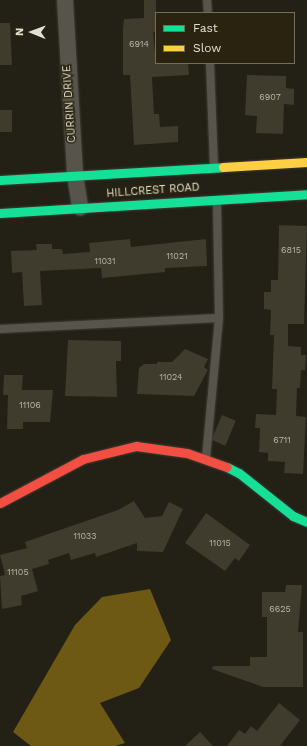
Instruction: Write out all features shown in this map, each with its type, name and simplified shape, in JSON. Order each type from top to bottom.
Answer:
[{"type":"main road","name":"HILLCREST ROAD","points":[[0,180],[307,162]]},
{"type":"main road","name":"HILLCREST ROAD","points":[[0,213],[218,198],[307,194]]},
{"type":"main road","points":[[0,503],[83,459],[112,450],[136,446],[206,458],[239,473],[293,516],[307,522]]},
{"type":"street","name":"CURRIN DRIVE","points":[[65,0],[74,175],[80,208]]},
{"type":"lane","points":[[207,0],[208,12]]},
{"type":"lane","points":[[210,64],[214,167]]},
{"type":"lane","points":[[206,458],[219,318],[218,198]]},
{"type":"lane","points":[[0,329],[219,318]]},
{"type":"shaded area","points":[[150,589],[171,640],[139,688],[100,703],[125,743],[115,746],[31,746],[13,732],[75,625],[102,597]]},
{"type":"building","points":[[144,0],[156,0],[155,32],[153,32],[155,64],[188,64],[189,75],[152,77],[154,114],[159,114],[160,127],[178,126],[178,142],[134,145],[130,75],[123,75],[123,29],[124,19],[144,18]]},
{"type":"building","points":[[0,23],[10,23],[12,65],[0,65]]},
{"type":"building","points":[[247,75],[286,76],[286,88],[294,89],[294,105],[284,104],[283,134],[256,133],[257,116],[245,115]]},
{"type":"building","points":[[0,110],[12,110],[12,132],[0,132]]},
{"type":"building","points":[[279,225],[307,226],[304,324],[288,324],[288,346],[301,347],[301,355],[306,355],[305,370],[301,370],[300,388],[297,388],[296,416],[306,417],[303,474],[284,473],[285,462],[268,461],[268,453],[259,452],[260,428],[255,428],[256,414],[276,415],[277,389],[272,389],[274,335],[270,335],[271,310],[264,309],[264,292],[271,292],[271,280],[278,280]]},
{"type":"building","points":[[130,239],[131,247],[206,239],[207,266],[165,268],[165,272],[102,278],[101,268],[40,271],[42,305],[24,306],[22,272],[12,273],[11,251],[37,250],[36,244],[52,244],[52,249],[62,249],[63,254],[90,252],[89,243]]},
{"type":"building","points":[[68,340],[121,341],[121,361],[116,361],[117,397],[65,396]]},
{"type":"building","points":[[185,349],[208,359],[204,367],[208,370],[194,396],[137,394],[139,368],[144,364],[172,362]]},
{"type":"building","points":[[4,375],[23,375],[22,390],[53,390],[50,422],[23,422],[23,429],[7,429],[8,395],[3,395]]},
{"type":"building","points":[[222,415],[236,421],[225,446],[211,440]]},
{"type":"building","points":[[134,501],[145,518],[162,516],[169,502],[183,509],[163,552],[137,551],[137,543],[96,557],[95,553],[71,560],[69,553],[48,560],[49,564],[32,569],[38,591],[21,596],[22,605],[2,609],[0,576],[5,575],[0,555],[27,548],[25,542],[118,510]]},
{"type":"building","points":[[206,513],[250,545],[239,561],[235,558],[225,571],[185,543]]},
{"type":"building","points":[[286,585],[302,585],[298,632],[303,632],[303,687],[263,687],[212,669],[213,666],[250,666],[250,657],[267,657],[267,617],[262,617],[262,592],[285,592]]},
{"type":"building","points":[[279,703],[300,720],[280,746],[227,746],[239,730],[245,734],[251,726],[257,731]]},
{"type":"building","points":[[200,732],[213,746],[185,746]]},
{"type":"traffic: fast","points":[[0,180],[223,167]]},
{"type":"traffic: fast","points":[[0,213],[307,194]]},
{"type":"traffic: fast","points":[[227,467],[239,473],[293,516],[307,522]]},
{"type":"traffic: slow","points":[[223,167],[307,162]]},
{"type":"traffic: jam","points":[[0,503],[83,459],[136,446],[187,453],[227,467]]}]
